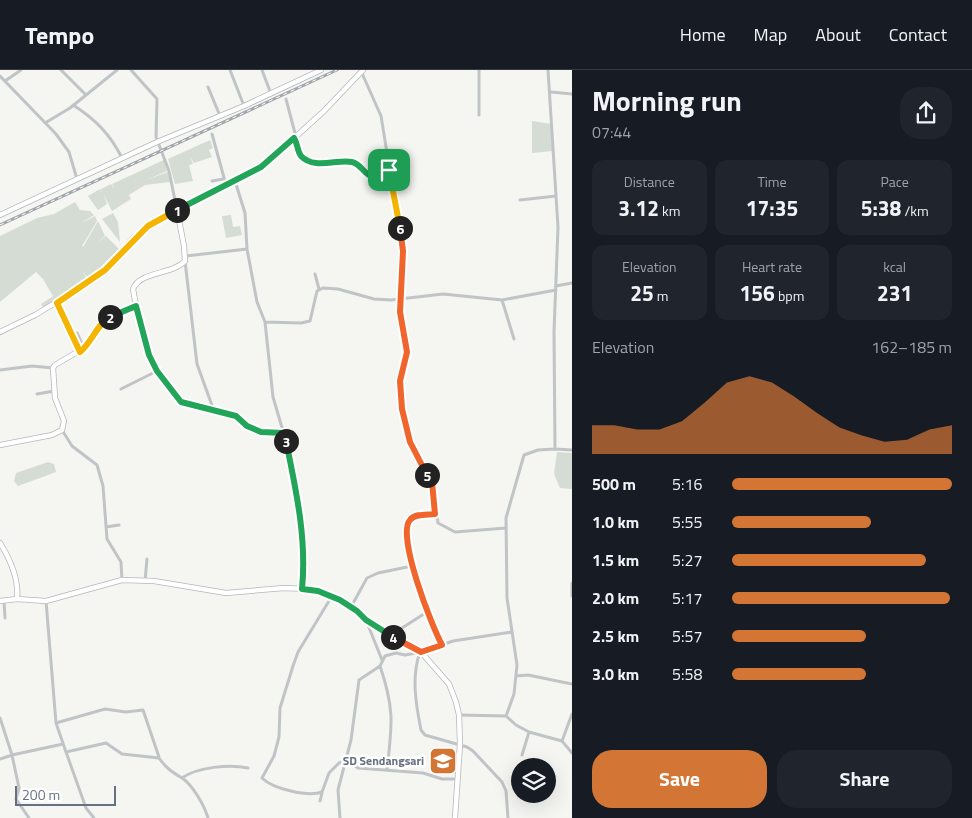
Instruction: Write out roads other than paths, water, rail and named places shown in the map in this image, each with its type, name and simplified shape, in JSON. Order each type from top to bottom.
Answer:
[{"type":"street","points":[[5,81],[21,70]]},
{"type":"street","points":[[61,70],[85,94]]},
{"type":"street","points":[[45,123],[73,105],[117,70]]},
{"type":"street","points":[[131,70],[158,99],[156,131],[169,171],[178,212],[196,364],[214,410]]},
{"type":"street","points":[[230,70],[244,106]]},
{"type":"street","points":[[262,70],[271,94]]},
{"type":"street","points":[[0,215],[321,70]]},
{"type":"street","points":[[479,70],[479,115]]},
{"type":"street","points":[[548,70],[551,92],[558,227],[554,332],[555,449]]},
{"type":"street","points":[[0,332],[57,304],[105,270],[148,226],[235,182],[265,164],[295,139],[362,71],[381,116],[403,251],[401,324],[407,352],[400,381],[402,409],[410,442],[432,482],[435,514],[438,522],[455,532],[506,528]]},
{"type":"street","points":[[0,76],[45,123],[69,152],[77,179]]},
{"type":"street","points":[[208,87],[221,116]]},
{"type":"street","points":[[551,92],[572,94]]},
{"type":"street","points":[[286,99],[299,154],[305,159],[321,164],[352,162],[358,164],[371,176],[389,170]]},
{"type":"street","points":[[73,105],[93,118],[113,140],[122,159]]},
{"type":"street","points":[[212,134],[226,186]]},
{"type":"street","points":[[212,180],[224,178]]},
{"type":"street","points":[[235,182],[245,212],[247,249],[257,302],[265,322],[273,397],[284,433],[301,523],[304,564],[302,589]]},
{"type":"street","points":[[520,200],[556,196]]},
{"type":"street","points":[[247,249],[185,259],[179,267],[148,278],[133,286],[136,306],[149,355],[157,371],[181,402],[236,416],[247,426],[261,432],[284,433]]},
{"type":"street","points":[[265,322],[301,323],[310,321],[319,289],[316,274]]},
{"type":"street","points":[[319,289],[338,289],[374,299],[401,299],[450,294],[502,300],[572,283]]},
{"type":"street","points":[[502,300],[514,339]]},
{"type":"street","points":[[57,304],[82,350]]},
{"type":"street","points":[[122,580],[121,562],[107,539],[103,486],[97,465],[72,446],[62,430],[64,421],[54,391],[53,368],[82,350],[106,319],[136,306]]},
{"type":"street","points":[[77,333],[82,350]]},
{"type":"street","points":[[0,370],[32,366],[53,368]]},
{"type":"street","points":[[120,389],[157,371]]},
{"type":"street","points":[[37,394],[54,391]]},
{"type":"street","points":[[0,445],[52,435],[62,430]]},
{"type":"street","points":[[506,716],[514,694],[517,665],[507,598],[506,518],[524,455],[538,450],[572,450]]},
{"type":"street","points":[[435,514],[416,515],[407,524],[412,566],[427,612],[442,645]]},
{"type":"street","points":[[106,527],[119,525]]},
{"type":"street","points":[[0,543],[15,576],[17,599]]},
{"type":"street","points":[[145,581],[147,559]]},
{"type":"street","points":[[351,607],[367,578],[378,573],[412,566]]},
{"type":"street","points":[[5,618],[2,601],[17,599],[46,601],[122,580],[145,581],[226,593],[284,588],[302,589],[332,596],[351,607],[366,620],[421,652],[449,684],[459,715],[460,744],[456,780],[455,818]]},
{"type":"street","points":[[572,582],[572,596]]},
{"type":"street","points":[[322,792],[309,795],[296,792],[262,778],[274,756],[279,737],[280,708],[298,652],[332,596]]},
{"type":"street","points":[[46,601],[56,724],[86,808],[94,818]]},
{"type":"street","points":[[391,635],[427,612]]},
{"type":"street","points":[[366,620],[382,661]]},
{"type":"street","points":[[340,818],[338,790],[347,760],[359,680],[380,666],[382,661],[390,654],[404,655],[421,652],[463,639],[512,632]]},
{"type":"street","points":[[421,652],[415,665],[415,686],[421,730],[425,735],[460,744],[473,751],[502,782],[506,791],[508,818]]},
{"type":"street","points":[[380,666],[392,705],[392,737],[387,770]]},
{"type":"street","points":[[516,676],[528,675],[572,684]]},
{"type":"street","points":[[56,724],[104,709],[126,712],[144,710],[159,758],[171,772],[182,778],[202,801],[208,818]]},
{"type":"street","points":[[562,741],[572,714]]},
{"type":"street","points":[[459,715],[506,716],[516,726],[529,732],[562,741],[572,753]]},
{"type":"street","points":[[0,718],[12,754],[19,788],[16,799],[29,818]]},
{"type":"street","points":[[522,755],[529,732]]},
{"type":"street","points":[[66,752],[106,743],[122,754],[159,758]]},
{"type":"street","points":[[0,759],[12,754],[63,744]]},
{"type":"street","points":[[320,801],[329,773],[338,763],[347,760]]},
{"type":"street","points":[[347,760],[358,768],[423,772],[442,779],[456,780]]},
{"type":"street","points":[[182,778],[188,774],[208,770],[248,768]]},
{"type":"waterway","points":[[237,181],[258,169]]},
{"type":"waterway","points":[[0,335],[81,291],[106,273],[134,241],[176,213]]},
{"type":"railway","points":[[0,225],[337,70]]},
{"type":"place","name":"SD Sendangsari","points":[[443,761]]}]
